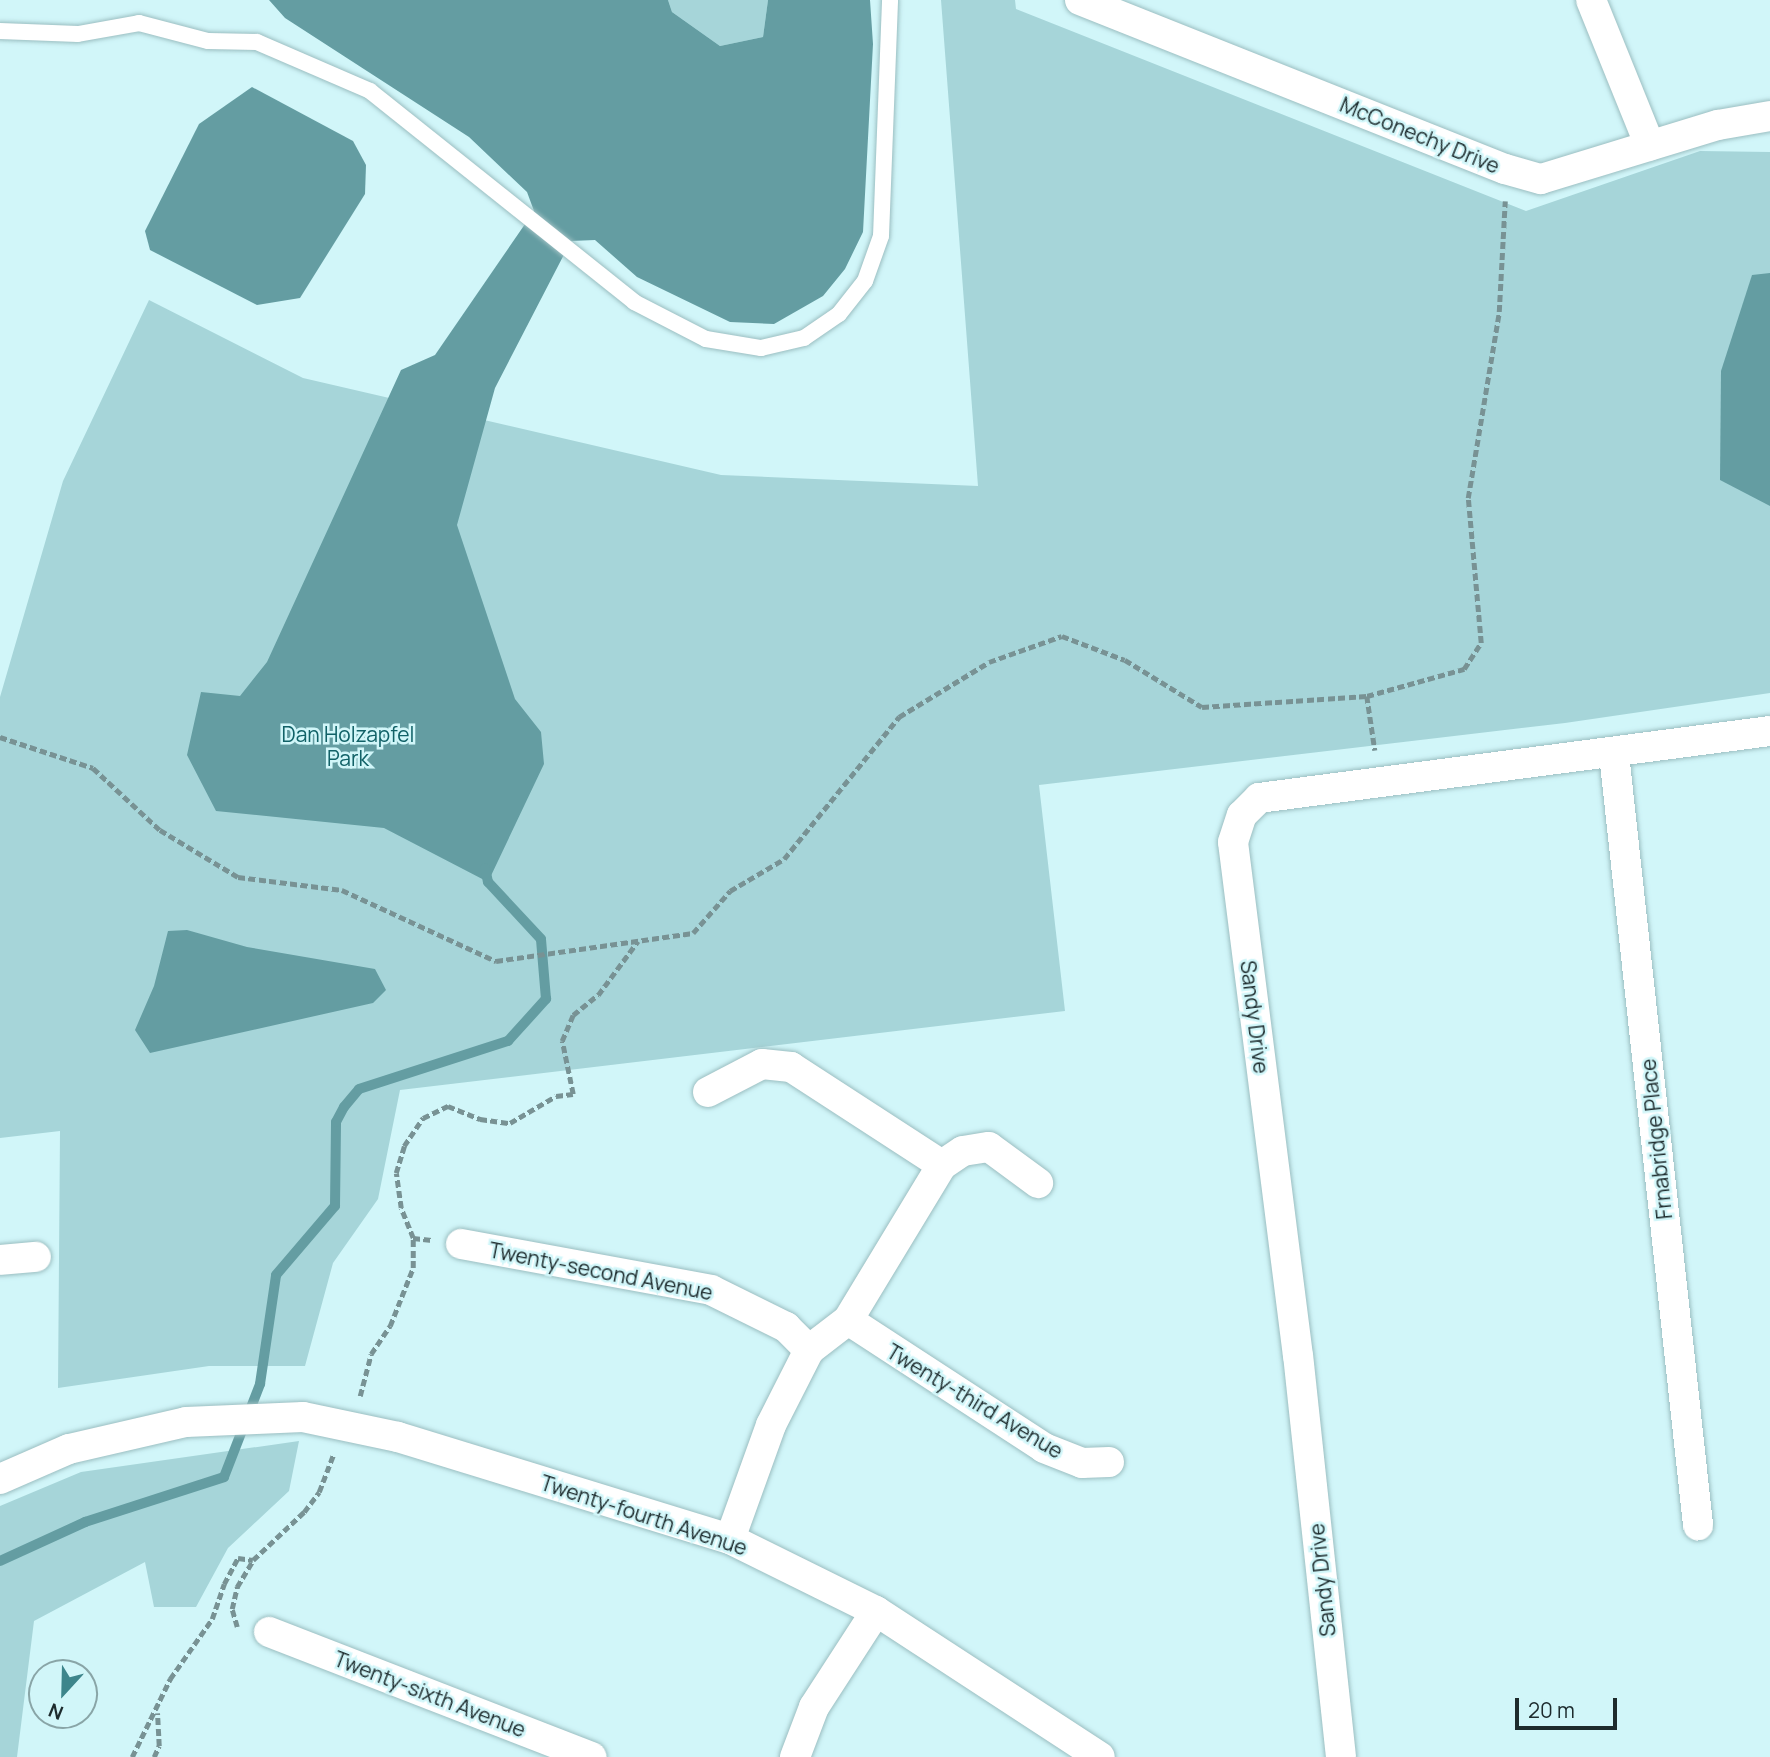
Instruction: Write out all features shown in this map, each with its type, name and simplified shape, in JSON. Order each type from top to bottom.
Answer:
[{"type":"street","name":"McConechy Drive","points":[[1080,0],[1505,169],[1541,179],[1718,125],[1770,116]]},
{"type":"street","points":[[1591,0],[1650,146]]},
{"type":"street","name":"Sandy Drive","points":[[1341,1757],[1298,1356],[1233,842],[1242,815],[1259,798],[1380,780],[1614,754],[1770,731]]},
{"type":"street","name":"Frnabridge Place","points":[[1614,754],[1698,1525]]},
{"type":"street","points":[[708,1092],[762,1065],[791,1067],[942,1165]]},
{"type":"street","points":[[730,1539],[771,1425],[809,1350],[848,1320],[942,1165],[963,1151],[989,1147],[1038,1183]]},
{"type":"street","name":"Twenty-second Avenue","points":[[461,1244],[711,1290],[786,1327],[809,1350]]},
{"type":"street","points":[[0,1260],[36,1257]]},
{"type":"street","name":"Twenty-third Avenue","points":[[848,1320],[1044,1448],[1082,1463],[1109,1462]]},
{"type":"street","name":"Twenty-fourth Avenue","points":[[0,1479],[69,1449],[187,1422],[303,1417],[398,1437],[730,1539],[876,1611],[1100,1757]]},
{"type":"street","points":[[795,1757],[814,1707],[876,1611]]},
{"type":"street","name":"Twenty-sixth Avenue","points":[[269,1632],[592,1757]]},
{"type":"lane","points":[[0,31],[78,34],[139,23],[208,41],[257,41],[370,91],[456,164],[634,302],[706,339],[761,348],[804,338],[839,314],[865,281],[881,236],[890,0]]},
{"type":"path","points":[[0,737],[93,768],[160,830],[238,877],[342,890],[496,961],[693,933],[730,891],[784,859],[899,717],[989,662],[1062,636],[1125,660],[1202,707],[1367,696],[1464,668],[1480,643],[1468,498],[1499,313],[1505,169]]},
{"type":"path","points":[[1367,696],[1380,780]]},
{"type":"path","points":[[269,1632],[236,1626],[232,1609],[237,1587],[253,1560],[319,1492],[364,1387],[371,1354],[390,1326],[413,1268],[413,1238],[397,1184],[404,1146],[423,1118],[449,1106],[480,1119],[510,1123],[556,1096],[572,1094],[562,1041],[569,1024],[598,995],[638,941]]},
{"type":"path","points":[[132,1757],[170,1679],[212,1619],[224,1584],[238,1558],[253,1560]]},
{"type":"path","points":[[154,1757],[159,1746],[156,1712]]},
{"type":"green space","points":[[668,0],[768,0],[763,37],[720,46],[672,12]]},
{"type":"green space","name":"Dan Holzapfel Park","points":[[941,0],[1015,0],[1016,9],[1526,211],[1700,151],[1770,152],[1770,693],[1565,723],[1039,785],[1065,1011],[400,1090],[378,1199],[333,1263],[305,1366],[209,1366],[58,1388],[60,1131],[0,1138],[0,697],[63,481],[149,300],[303,378],[721,475],[978,486]]},
{"type":"green space","points":[[299,1441],[289,1491],[228,1548],[196,1607],[154,1607],[145,1562],[34,1621],[17,1757],[0,1757],[0,1506],[81,1472]]},
{"type":"shaded area","points":[[269,0],[668,0],[672,12],[720,46],[763,37],[768,0],[870,0],[873,44],[863,232],[845,269],[823,296],[774,324],[730,322],[637,277],[595,240],[571,241],[495,388],[457,525],[515,699],[541,732],[544,764],[488,882],[384,828],[216,811],[187,755],[201,692],[240,696],[267,662],[401,370],[435,355],[534,211],[527,192],[469,137],[285,18]]},
{"type":"shaded area","points":[[252,87],[353,141],[366,165],[365,194],[300,298],[257,305],[150,250],[145,231],[199,124]]},
{"type":"shaded area","points":[[1770,273],[1770,506],[1720,480],[1721,371],[1752,275]]},
{"type":"shaded area","points":[[187,930],[247,947],[375,969],[386,990],[373,1003],[150,1053],[135,1030],[154,986],[168,931]]},
{"type":"waterway","points":[[0,1561],[85,1522],[224,1477],[260,1384],[276,1275],[335,1206],[336,1122],[344,1107],[359,1089],[508,1041],[546,999],[541,939],[488,882],[485,868]]}]
